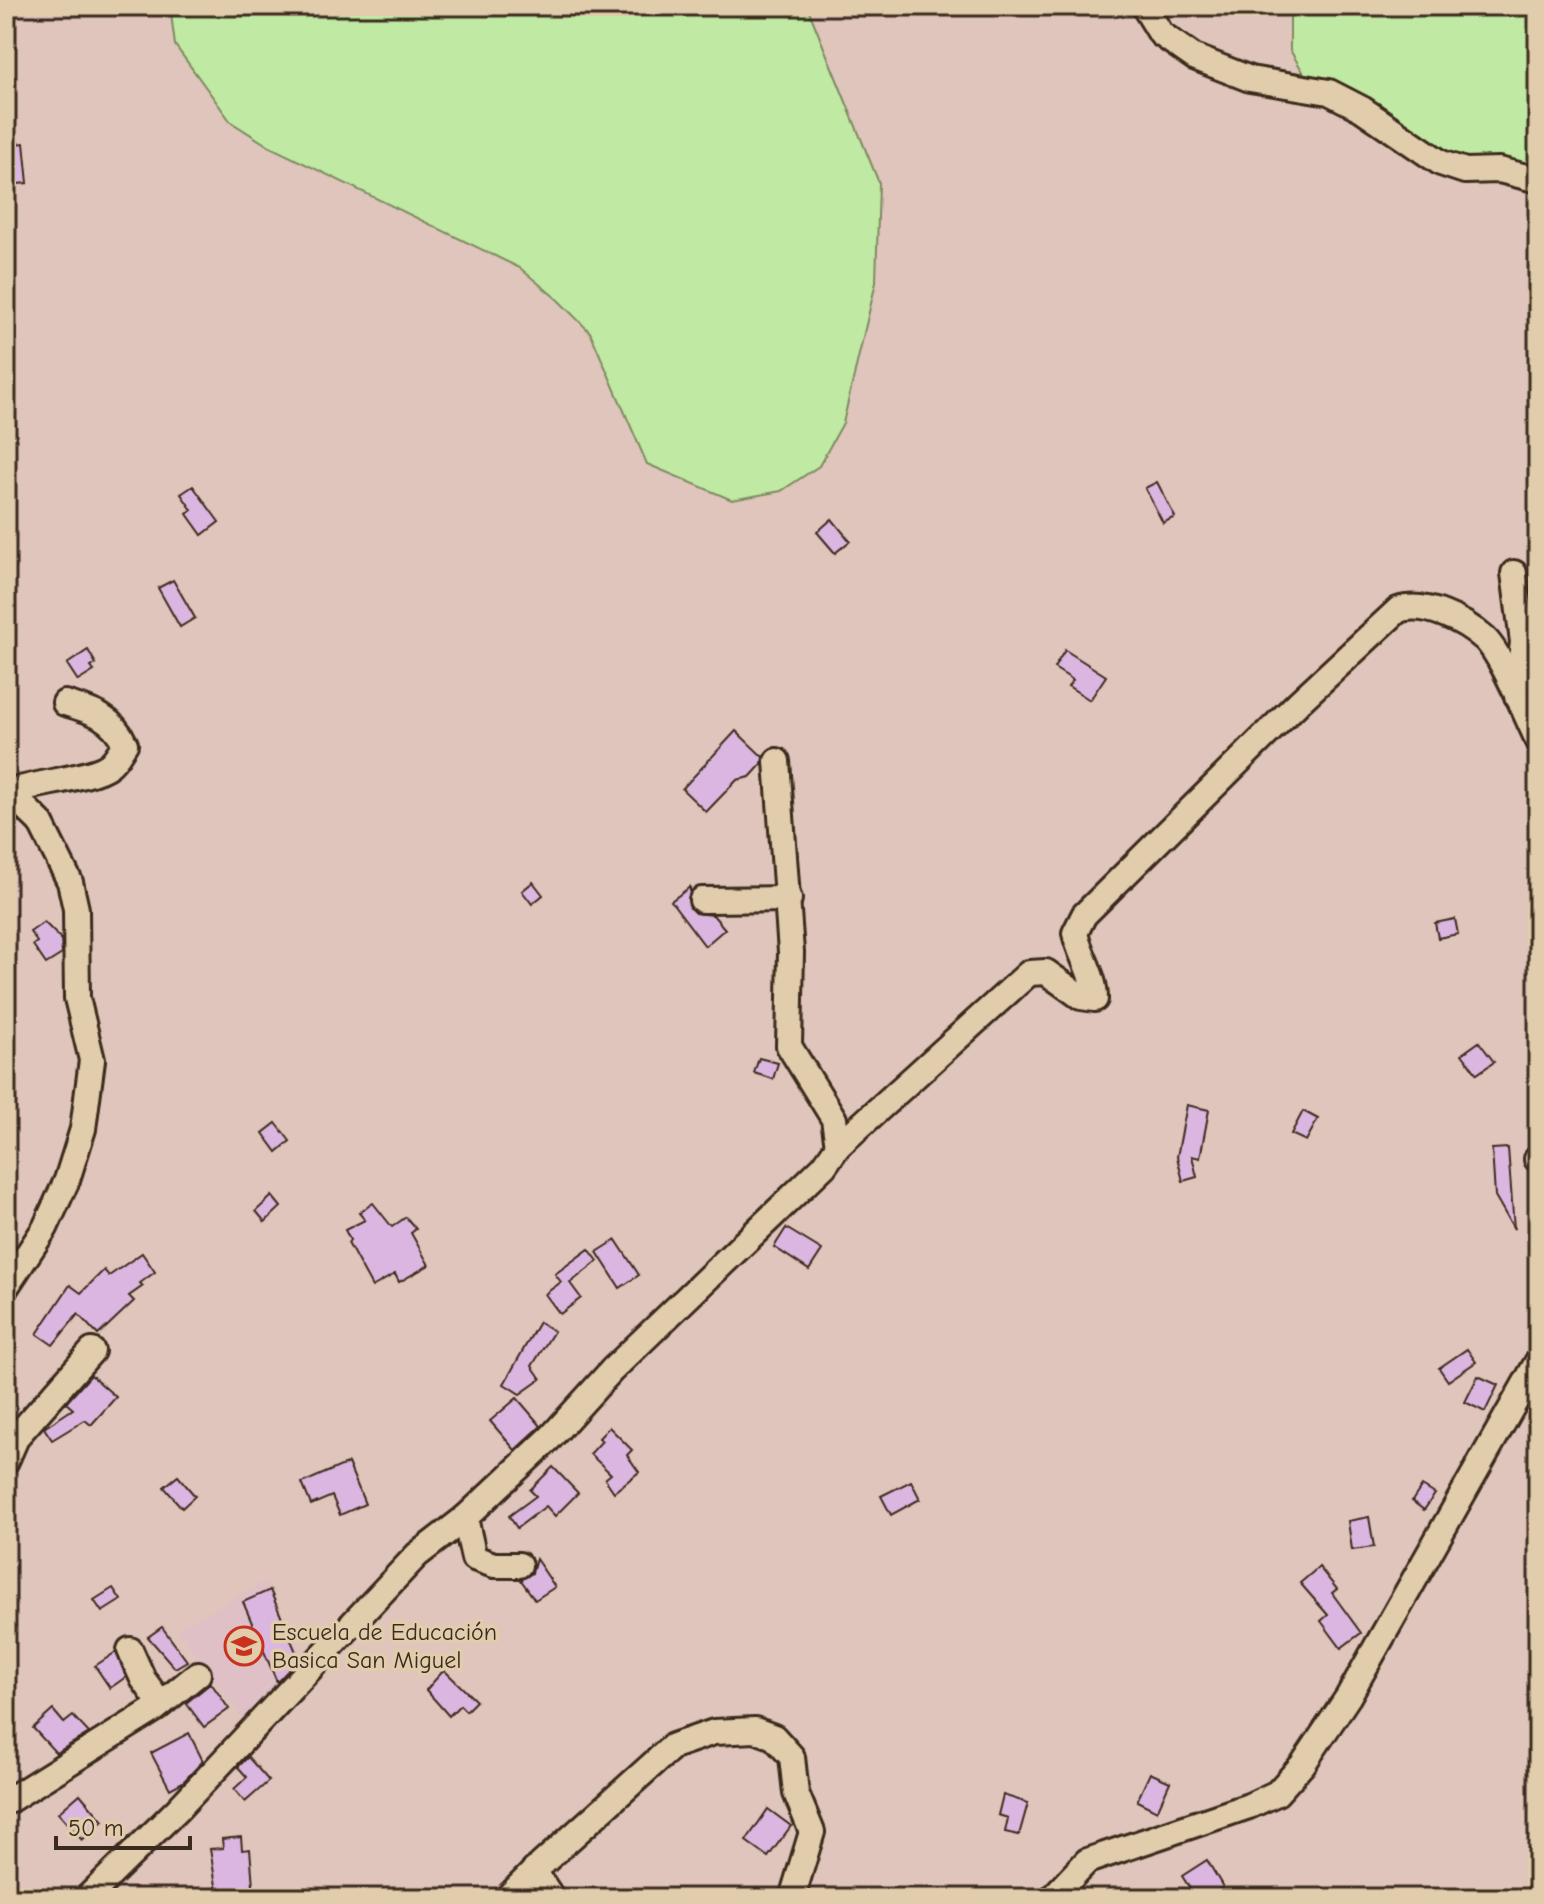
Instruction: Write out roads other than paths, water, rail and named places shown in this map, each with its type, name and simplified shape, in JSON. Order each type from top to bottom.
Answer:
[{"type":"street","points":[[1144,6],[1161,34],[1194,57],[1250,79],[1329,92],[1362,109],[1441,163],[1465,171],[1499,170],[1538,180]]},
{"type":"street","points":[[1514,573],[1523,642],[1517,696]]},
{"type":"street","points":[[87,1898],[178,1809],[417,1555],[465,1518],[551,1437],[612,1370],[824,1166],[838,1146],[1029,973],[1046,972],[1081,997],[1095,999],[1095,984],[1081,957],[1075,933],[1084,915],[1299,702],[1398,610],[1419,606],[1438,612],[1487,640],[1538,740]]},
{"type":"street","points":[[6,1287],[45,1228],[67,1180],[88,1106],[92,1060],[77,998],[76,909],[70,882],[40,822],[8,791],[37,782],[95,773],[112,764],[125,744],[118,728],[96,712],[65,703]]},
{"type":"street","points":[[777,761],[789,899],[789,1046],[834,1119],[838,1146]]},
{"type":"street","points":[[702,900],[789,899]]},
{"type":"street","points":[[6,1461],[17,1436],[92,1351]]},
{"type":"street","points":[[1052,1898],[1087,1861],[1249,1806],[1277,1793],[1303,1764],[1348,1697],[1538,1361]]},
{"type":"street","points":[[465,1518],[474,1558],[494,1565],[519,1565]]},
{"type":"street","points":[[130,1650],[143,1679],[161,1704]]},
{"type":"street","points":[[6,1802],[161,1704],[198,1674]]},
{"type":"street","points":[[507,1898],[673,1746],[714,1732],[755,1730],[774,1737],[792,1757],[796,1793],[812,1832],[792,1898]]},
{"type":"street","points":[[534,1871],[552,1898]]},
{"type":"place","name":"Escuela de Educación Basica San Miguel","points":[[244,1646]]}]
